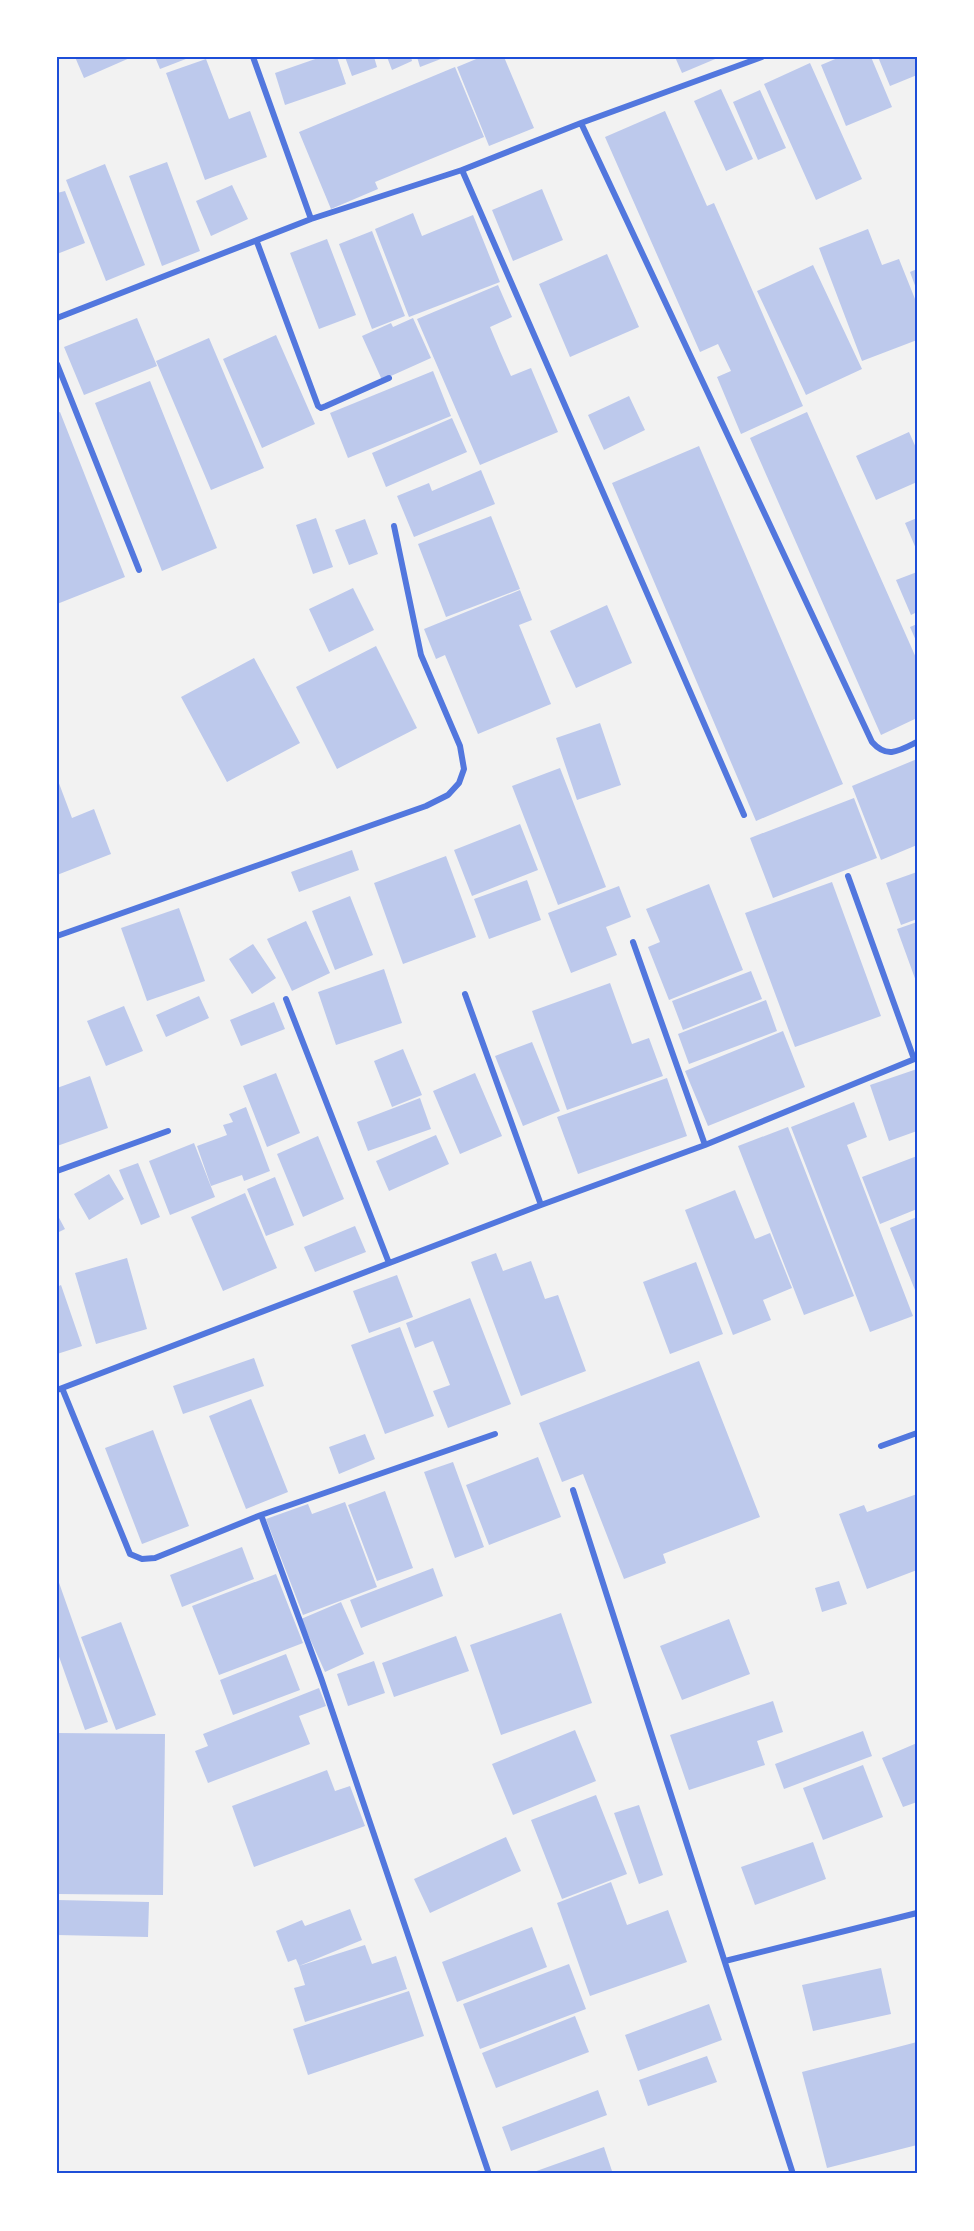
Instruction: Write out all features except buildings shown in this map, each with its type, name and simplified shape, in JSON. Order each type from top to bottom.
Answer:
[{"type":"street","points":[[253,57],[311,219]]},
{"type":"street","points":[[57,318],[311,219],[462,170],[581,123],[762,57]]},
{"type":"street","points":[[581,123],[872,742],[878,749],[887,753],[899,751],[917,742]]},
{"type":"street","points":[[462,170],[744,815]]},
{"type":"street","points":[[256,242],[318,406],[321,408],[389,378]]},
{"type":"street","points":[[57,364],[139,570]]},
{"type":"street","points":[[57,936],[426,807],[448,795],[459,783],[464,769],[460,746],[421,655],[394,526]]},
{"type":"street","points":[[495,1434],[261,1515],[155,1558],[142,1559],[130,1554],[59,1389],[541,1205],[705,1145],[915,1058],[848,876]]},
{"type":"street","points":[[633,942],[705,1145]]},
{"type":"street","points":[[465,994],[541,1205]]},
{"type":"street","points":[[286,999],[388,1263]]},
{"type":"street","points":[[57,1171],[168,1131]]},
{"type":"street","points":[[881,1446],[917,1433]]},
{"type":"street","points":[[573,1490],[793,2174]]},
{"type":"street","points":[[261,1515],[321,1678],[489,2174]]},
{"type":"street","points":[[725,1961],[917,1913]]}]
